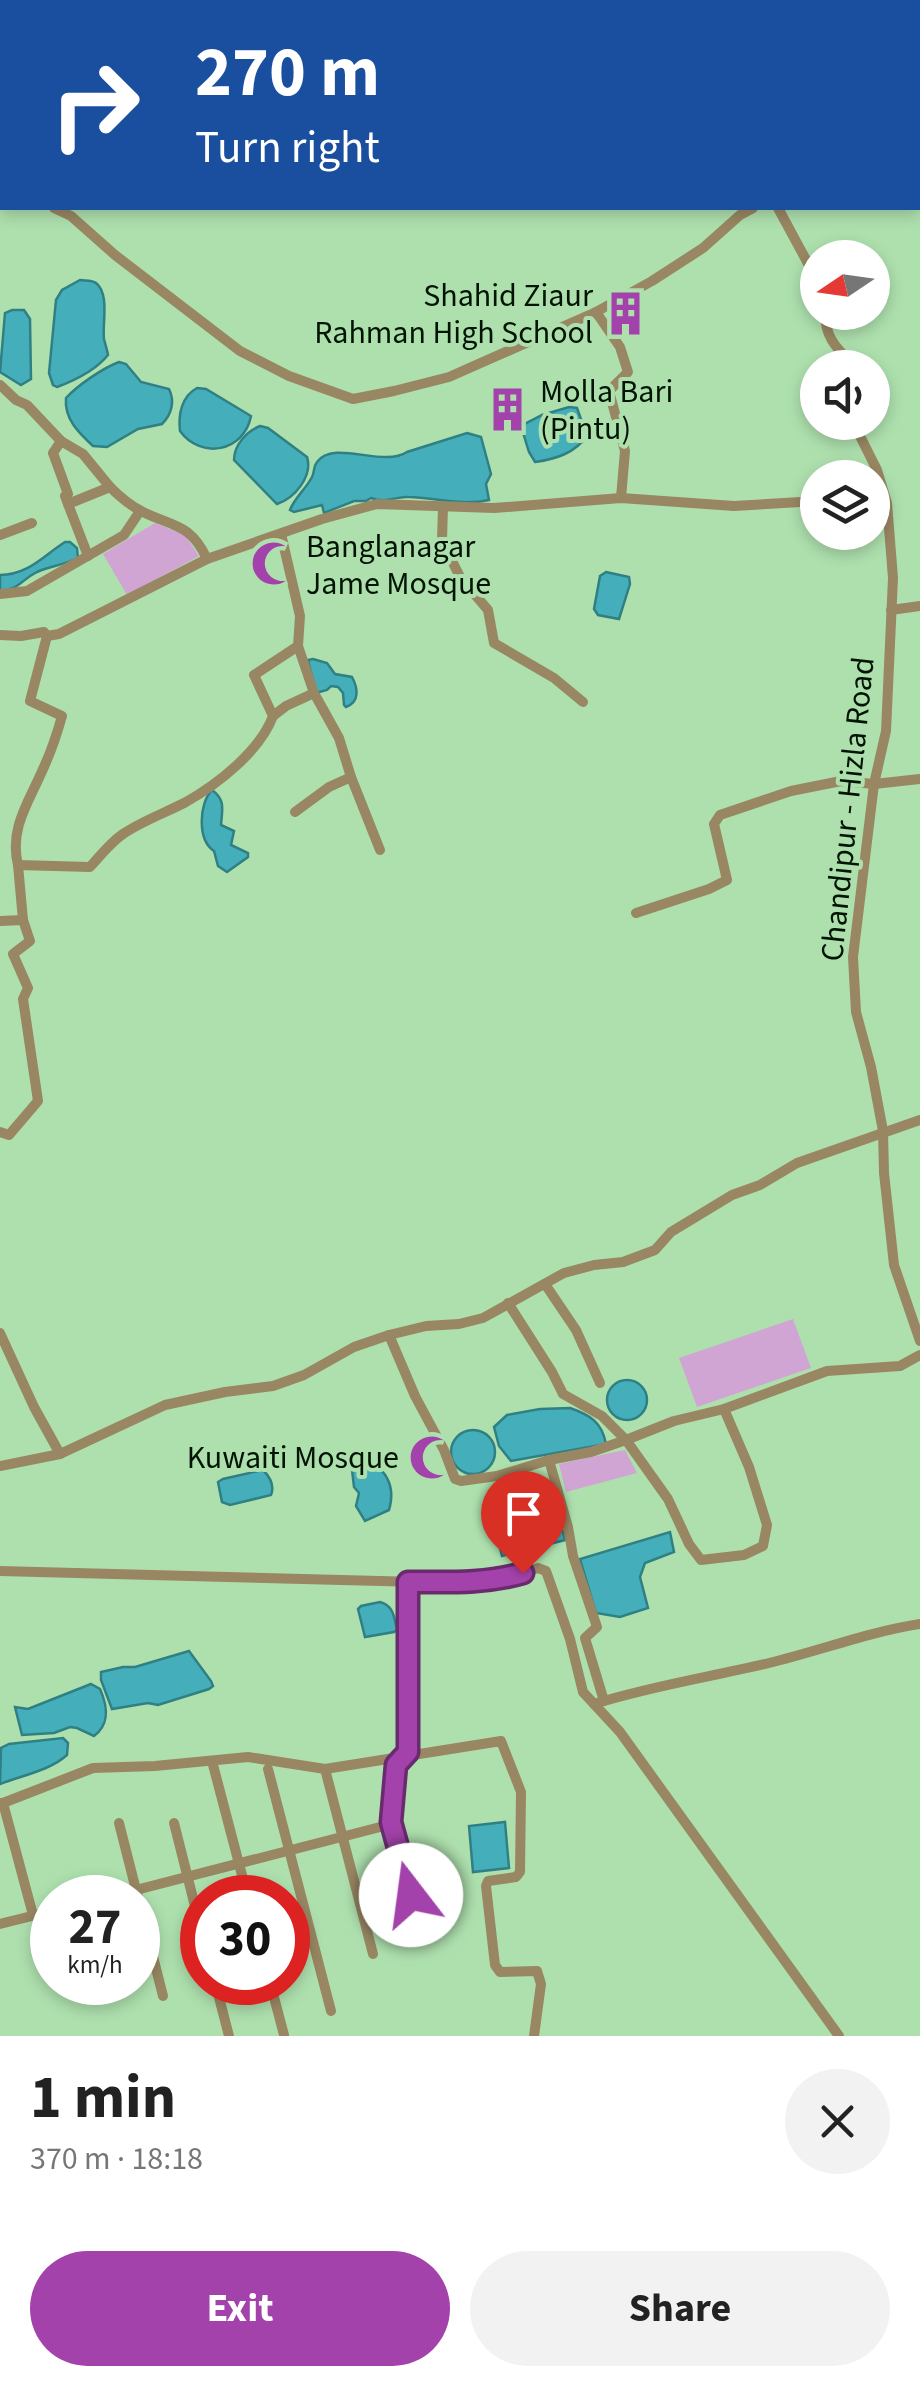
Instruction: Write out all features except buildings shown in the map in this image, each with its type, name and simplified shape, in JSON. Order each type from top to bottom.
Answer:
[{"type":"street","points":[[58,210],[71,216],[115,256],[240,351],[290,376],[353,399],[450,377],[596,312],[690,256],[749,210]]},
{"type":"street","points":[[779,210],[800,249]]},
{"type":"street","points":[[596,312],[620,347],[628,372],[609,390],[625,451],[620,498]]},
{"type":"street","points":[[3,392],[28,406],[61,442],[83,454],[110,487],[140,511],[173,523],[198,540],[207,559]]},
{"type":"street","points":[[61,442],[53,453],[88,556]]},
{"type":"street","points":[[68,504],[110,487]]},
{"type":"street","points":[[48,636],[109,610],[207,559],[378,504],[494,508],[620,498],[734,506],[800,502]]},
{"type":"street","points":[[442,506],[442,540],[460,577],[488,610],[494,643],[554,678],[584,702]]},
{"type":"street","points":[[0,594],[27,591],[124,535],[140,511]]},
{"type":"street","points":[[0,535],[32,523]]},
{"type":"street","points":[[281,534],[300,616],[298,646],[314,692],[339,738],[380,850]]},
{"type":"street","name":"Chandipur - Hizla Road","points":[[890,540],[893,578],[886,732],[874,784],[853,957],[856,1012],[883,1131],[894,1265],[920,1342]]},
{"type":"street","points":[[891,610],[920,606]]},
{"type":"street","points":[[0,635],[44,632],[48,636]]},
{"type":"street","points":[[0,1132],[9,1136],[38,1101],[23,999],[28,988],[13,954],[30,942],[23,920],[13,847],[20,817],[62,716],[30,700],[48,636]]},
{"type":"street","points":[[273,716],[254,675],[298,646]]},
{"type":"street","points":[[18,865],[90,866],[122,835],[192,799],[227,773],[266,734],[273,716],[314,692]]},
{"type":"street","points":[[296,812],[329,787],[351,777]]},
{"type":"street","points":[[636,912],[727,880],[714,824],[720,814],[791,791],[840,781],[874,784],[920,779]]},
{"type":"street","points":[[0,922],[23,920]]},
{"type":"street","points":[[0,1466],[60,1454],[165,1405],[273,1386],[304,1375],[354,1346],[426,1326],[484,1318],[564,1274],[623,1262],[655,1250],[671,1232],[732,1195],[760,1185],[797,1163],[920,1120]]},
{"type":"street","points":[[544,1284],[576,1330],[600,1383]]},
{"type":"street","points":[[508,1303],[562,1394],[602,1416],[626,1440],[668,1498],[702,1560],[744,1555],[763,1546],[766,1525],[724,1408]]},
{"type":"street","points":[[0,1333],[60,1454]]},
{"type":"street","points":[[389,1336],[455,1479],[461,1481],[498,1476],[591,1452],[827,1371],[900,1366],[920,1355]]},
{"type":"street","points":[[549,1460],[573,1556],[597,1627],[585,1638],[598,1703]]},
{"type":"street","points":[[0,1571],[458,1583],[500,1580],[538,1568],[546,1571],[570,1639],[583,1692],[598,1703],[620,1732],[839,2036]]},
{"type":"street","points":[[408,1582],[408,1752],[396,1765],[391,1822],[420,1932]]},
{"type":"street","points":[[598,1703],[920,1624]]},
{"type":"street","points":[[30,1905],[2,1803],[94,1768],[248,1757],[325,1769],[501,1741],[521,1792],[520,1872],[516,1877],[488,1882],[486,1886],[494,1965],[500,1972],[536,1971],[541,1984],[534,2036]]},
{"type":"street","points":[[212,1761],[242,1875]]},
{"type":"street","points":[[268,1769],[332,2011]]},
{"type":"street","points":[[325,1769],[373,1954]]},
{"type":"street","points":[[192,1875],[391,1822]]},
{"type":"street","points":[[174,1823],[188,1875]]},
{"type":"street","points":[[119,1824],[132,1875]]},
{"type":"street","points":[[0,1924],[30,1917]]},
{"type":"street","points":[[160,1984],[163,1996]]},
{"type":"street","points":[[221,2005],[229,2036]]},
{"type":"street","points":[[276,2005],[284,2035]]},
{"type":"shaded area","points":[[155,523],[185,535],[199,556],[127,595],[103,554]]},
{"type":"shaded area","points":[[793,1319],[811,1368],[697,1407],[679,1358]]},
{"type":"shaded area","points":[[625,1450],[637,1473],[566,1492],[559,1464]]},
{"type":"water","points":[[80,280],[96,283],[103,294],[108,355],[85,374],[57,387],[49,373],[56,300],[62,290]]},
{"type":"water","points":[[24,310],[30,319],[31,379],[21,385],[0,372],[5,313]]},
{"type":"water","points":[[119,362],[126,364],[141,382],[169,389],[170,412],[162,424],[138,429],[107,447],[93,446],[70,419],[66,398],[91,377]]},
{"type":"water","points":[[197,388],[206,389],[251,416],[240,438],[221,448],[210,448],[199,446],[180,431],[182,406]]},
{"type":"water","points":[[569,407],[577,408],[587,436],[564,454],[535,462],[521,426]]},
{"type":"water","points":[[260,426],[307,457],[307,472],[301,485],[277,504],[234,460],[242,439]]},
{"type":"water","points":[[467,433],[481,437],[491,474],[486,484],[489,500],[371,498],[324,513],[322,505],[290,510],[316,464],[325,456],[397,456]]},
{"type":"water","points":[[65,542],[77,548],[78,558],[37,572],[0,591],[0,575],[27,568]]},
{"type":"water","points":[[606,572],[629,577],[619,619],[598,615],[594,609],[600,576]]},
{"type":"water","points":[[308,660],[327,663],[335,674],[352,677],[356,694],[351,705],[344,705],[338,687],[316,693]]},
{"type":"water","points":[[212,790],[221,802],[221,825],[234,831],[231,845],[248,853],[227,872],[218,866],[202,830],[204,803]]},
{"type":"water","points":[[627,1380],[641,1386],[647,1400],[641,1414],[627,1420],[613,1414],[607,1400],[613,1386]]},
{"type":"water","points":[[570,1408],[594,1420],[606,1444],[511,1461],[499,1446],[494,1427],[507,1415]]},
{"type":"water","points":[[473,1430],[488,1437],[495,1452],[488,1467],[473,1474],[458,1467],[451,1452],[458,1437]]},
{"type":"water","points":[[360,1462],[382,1472],[391,1493],[389,1510],[365,1521],[356,1506],[359,1493],[354,1487],[352,1470]]},
{"type":"water","points":[[263,1470],[271,1481],[271,1495],[230,1505],[222,1502],[218,1482]]},
{"type":"water","points":[[550,1486],[565,1540],[502,1556],[488,1502]]},
{"type":"water","points":[[670,1532],[674,1552],[645,1563],[640,1577],[648,1608],[620,1617],[596,1613],[580,1559]]},
{"type":"water","points":[[380,1602],[391,1609],[397,1630],[365,1637],[358,1609]]},
{"type":"water","points":[[189,1651],[213,1686],[158,1705],[112,1709],[101,1672],[135,1667]]},
{"type":"water","points":[[91,1684],[100,1689],[106,1709],[103,1726],[94,1736],[70,1727],[54,1733],[22,1735],[15,1707],[28,1709]]},
{"type":"water","points":[[63,1738],[68,1743],[67,1755],[44,1769],[0,1784],[1,1748]]},
{"type":"water","points":[[505,1822],[509,1868],[473,1872],[469,1826]]},
{"type":"place","name":"Shahid Ziaur Rahman High School","points":[[626,313]]},
{"type":"place","name":"Molla Bari (Pintu)","points":[[507,409]]},
{"type":"place","name":"Banglanagar Jame Mosque","points":[[273,564]]},
{"type":"place","name":"Kuwaiti Mosque","points":[[432,1457]]},
{"type":"route","points":[[411,1895],[391,1822],[396,1765],[408,1752],[408,1582],[500,1580],[523,1573]]}]
